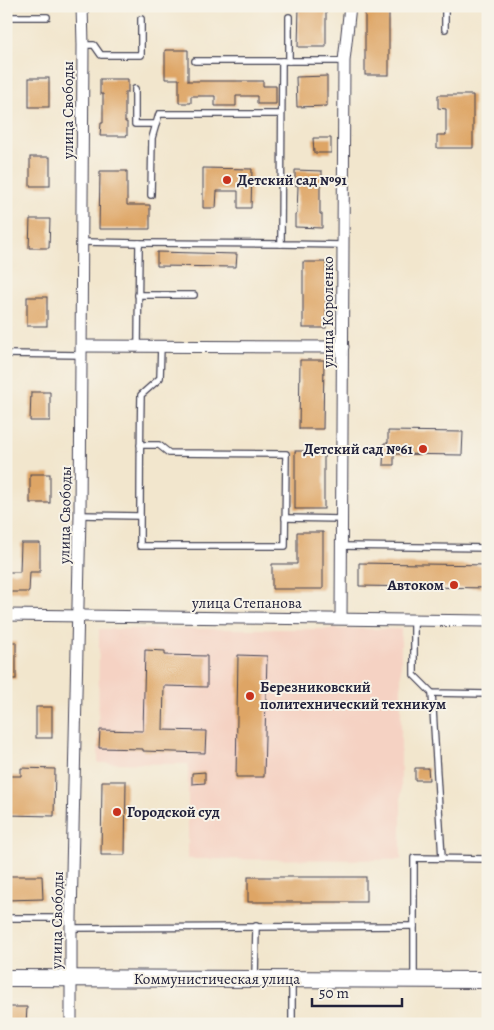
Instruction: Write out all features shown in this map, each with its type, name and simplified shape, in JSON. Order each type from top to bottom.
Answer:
[{"type":"main road","name":"Коммунистическая улица","points":[[6,978],[488,980]]},
{"type":"street","name":"улица Свободы","points":[[71,1024],[71,923],[79,617],[82,350],[82,6]]},
{"type":"street","name":"улица Короленко","points":[[341,618],[344,61],[350,6]]},
{"type":"street","points":[[82,350],[138,346],[343,347]]},
{"type":"street","name":"улица Степанова","points":[[6,615],[341,618],[488,622]]},
{"type":"lane","points":[[445,6],[445,29]]},
{"type":"lane","points":[[6,17],[47,17]]},
{"type":"lane","points":[[289,61],[290,17]]},
{"type":"lane","points":[[83,45],[94,45],[101,55],[141,55],[141,19]]},
{"type":"lane","points":[[195,60],[344,61]]},
{"type":"lane","points":[[281,244],[282,61]]},
{"type":"lane","points":[[135,89],[135,124],[156,124]]},
{"type":"lane","points":[[151,195],[152,138],[159,114],[282,114]]},
{"type":"lane","points":[[83,242],[343,245]]},
{"type":"lane","points":[[138,243],[138,346]]},
{"type":"lane","points":[[138,295],[194,295]]},
{"type":"lane","points":[[140,445],[159,445],[168,454],[286,454],[285,546],[140,546],[140,445],[141,395],[160,378],[160,346]]},
{"type":"lane","points":[[6,354],[82,350]]},
{"type":"lane","points":[[80,515],[140,516]]},
{"type":"lane","points":[[285,518],[342,519]]},
{"type":"lane","points":[[341,546],[488,548]]},
{"type":"lane","points":[[414,620],[414,675],[432,693],[442,858]]},
{"type":"lane","points":[[432,693],[488,694]]},
{"type":"lane","points":[[414,979],[414,858],[488,859],[488,853]]},
{"type":"lane","points":[[6,918],[71,923],[220,929],[256,926],[414,926]]},
{"type":"lane","points":[[255,979],[256,926]]},
{"type":"lane","points":[[292,979],[292,1024]]},
{"type":"shaded area","name":"Березниковский политехнический техникум","points":[[99,629],[401,629],[401,860],[188,859],[188,764],[98,763]]},
{"type":"building","points":[[299,6],[326,6],[326,47],[298,47]]},
{"type":"building","points":[[365,6],[389,6],[389,75],[365,75]]},
{"type":"building","points":[[165,50],[188,50],[188,81],[263,81],[263,86],[276,86],[276,104],[257,104],[257,96],[236,96],[236,106],[215,106],[215,96],[191,96],[191,103],[179,103],[179,79],[165,79]]},
{"type":"building","points":[[327,76],[327,106],[297,107],[296,77]]},
{"type":"building","points":[[29,78],[49,78],[49,107],[29,107]]},
{"type":"building","points":[[100,79],[128,79],[128,92],[125,92],[127,136],[100,136],[101,123],[103,123],[103,94],[100,94]]},
{"type":"building","points":[[438,95],[473,95],[473,148],[437,148],[437,135],[446,135],[446,109],[438,108]]},
{"type":"building","points":[[313,138],[331,138],[331,153],[314,153]]},
{"type":"building","points":[[30,157],[50,157],[50,186],[30,186]]},
{"type":"building","name":"Детский сад №91","points":[[203,168],[252,169],[251,208],[238,208],[238,191],[217,191],[216,208],[203,208]]},
{"type":"building","points":[[295,170],[322,171],[320,214],[322,214],[322,228],[295,227],[298,186],[295,185]]},
{"type":"building","points":[[100,171],[127,171],[127,205],[150,205],[150,229],[99,229]]},
{"type":"building","points":[[30,219],[50,219],[49,248],[29,248]]},
{"type":"building","points":[[157,252],[237,254],[236,267],[157,266]]},
{"type":"building","points":[[303,262],[326,262],[326,328],[303,328]]},
{"type":"building","points":[[27,297],[47,297],[47,326],[27,326]]},
{"type":"building","points":[[300,360],[324,360],[323,429],[299,429]]},
{"type":"building","points":[[31,392],[50,392],[50,421],[30,421]]},
{"type":"building","name":"Детский сад №61","points":[[388,431],[463,432],[462,455],[394,454],[394,465],[383,465],[384,443],[388,443]]},
{"type":"building","points":[[295,451],[324,451],[324,509],[295,509]]},
{"type":"building","points":[[30,474],[50,474],[50,503],[30,503]]},
{"type":"building","points":[[297,532],[323,532],[323,589],[272,589],[272,564],[297,564]]},
{"type":"building","points":[[21,543],[40,543],[40,572],[30,572],[29,592],[6,592],[6,572],[20,572]]},
{"type":"building","points":[[359,563],[488,565],[488,588],[359,586]]},
{"type":"building","points":[[6,642],[16,642],[16,679],[6,679]]},
{"type":"building","points":[[145,650],[165,651],[165,655],[207,656],[207,687],[164,686],[163,730],[206,731],[205,753],[99,748],[100,730],[143,731]]},
{"type":"building","points":[[238,655],[267,656],[264,777],[236,777]]},
{"type":"building","points":[[36,707],[52,707],[52,738],[36,738]]},
{"type":"building","points":[[21,768],[55,769],[54,816],[6,815],[6,776],[21,776]]},
{"type":"building","points":[[415,768],[428,768],[429,780],[415,780]]},
{"type":"building","points":[[205,772],[205,783],[192,784],[192,773]]},
{"type":"building","points":[[102,781],[126,781],[125,855],[101,855]]},
{"type":"building","points":[[6,876],[42,876],[43,899],[6,900]]},
{"type":"building","points":[[248,877],[366,877],[366,902],[248,902]]},
{"type":"building","points":[[6,1007],[27,1007],[26,1024],[6,1024]]},
{"type":"place","name":"Детский сад №91","points":[[227,180]]},
{"type":"place","name":"Детский сад №61","points":[[423,449]]},
{"type":"place","name":"Автоком","points":[[454,585]]},
{"type":"place","name":"Березниковский политехнический техникум","points":[[250,696]]},
{"type":"place","name":"Городской суд","points":[[117,812]]}]
